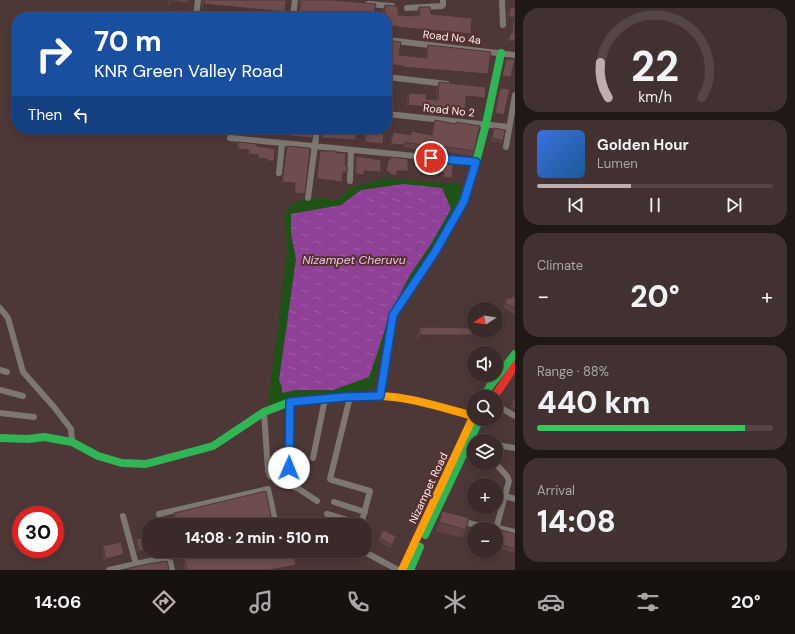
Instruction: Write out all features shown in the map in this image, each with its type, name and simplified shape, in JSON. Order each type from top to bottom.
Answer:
[{"type":"street","points":[[197,12],[198,0]]},
{"type":"street","points":[[294,12],[295,0]]},
{"type":"street","points":[[407,8],[442,6],[443,0]]},
{"type":"street","points":[[502,0],[504,25]]},
{"type":"street","points":[[360,3],[397,6]]},
{"type":"street","name":"Road No 4a","points":[[392,41],[515,55]]},
{"type":"street","points":[[380,396],[393,315],[435,252],[464,201],[486,124],[490,88],[501,53]]},
{"type":"street","points":[[392,78],[455,84]]},
{"type":"street","points":[[506,147],[515,95]]},
{"type":"street","name":"Road No 2","points":[[392,115],[509,127]]},
{"type":"street","points":[[308,198],[316,134]]},
{"type":"street","points":[[230,138],[476,162]]},
{"type":"street","points":[[279,173],[282,143]]},
{"type":"street","points":[[350,181],[351,150]]},
{"type":"street","points":[[0,308],[8,318],[23,372],[71,429],[72,442]]},
{"type":"street","points":[[503,375],[515,354]]},
{"type":"street","points":[[503,378],[515,366]]},
{"type":"street","points":[[0,370],[7,372]]},
{"type":"street","points":[[491,390],[499,382]]},
{"type":"street","points":[[496,390],[499,382]]},
{"type":"street","points":[[0,390],[24,396]]},
{"type":"street","points":[[0,438],[44,437],[72,442],[98,456],[122,463],[146,464],[213,446],[264,412],[290,402],[380,396],[409,400],[467,415]]},
{"type":"street","points":[[350,397],[330,479],[369,491],[370,494],[363,518]]},
{"type":"street","points":[[313,458],[324,399]]},
{"type":"street","points":[[289,468],[290,402]]},
{"type":"street","points":[[503,409],[515,416]]},
{"type":"street","points":[[264,412],[268,471],[270,476],[299,489],[317,501]]},
{"type":"street","points":[[0,413],[34,417]]},
{"type":"street","name":"Nizampet Road","points":[[402,570],[472,426]]},
{"type":"street","points":[[503,446],[515,448]]},
{"type":"street","name":"Nizampet Road","points":[[410,570],[438,515],[463,454],[467,448]]},
{"type":"street","points":[[463,454],[467,455]]},
{"type":"street","points":[[501,470],[507,476],[509,481],[496,525],[498,528],[515,532]]},
{"type":"street","points":[[160,518],[159,514],[268,489],[274,518]]},
{"type":"street","points":[[505,496],[515,499]]},
{"type":"street","points":[[334,502],[365,512]]},
{"type":"street","points":[[327,514],[339,518]]},
{"type":"street","points":[[123,516],[136,564]]},
{"type":"street","points":[[458,520],[467,522]]},
{"type":"street","points":[[503,532],[515,536]]},
{"type":"street","points":[[372,556],[398,570]]},
{"type":"street","points":[[110,570],[155,558]]},
{"type":"street","points":[[169,558],[172,570]]},
{"type":"green space","name":"Nizampet Cheruvu","points":[[385,178],[462,185],[457,208],[435,249],[399,295],[390,311],[373,389],[268,404],[287,252],[285,221],[286,212],[293,203],[318,197],[333,201],[338,199],[351,188]]},
{"type":"water","name":"Nizampet Cheruvu","points":[[404,184],[442,188],[451,209],[431,244],[410,275],[390,313],[369,377],[333,390],[296,390],[282,393],[282,387],[279,380],[296,259],[291,233],[291,214],[341,205],[361,190]]},
{"type":"building","points":[[189,0],[189,3],[171,1]]},
{"type":"building","points":[[204,0],[286,0],[285,12],[204,4]]},
{"type":"building","points":[[301,0],[334,0],[376,4],[374,12],[299,12]]},
{"type":"building","points":[[385,5],[398,6],[398,15],[420,15],[419,7],[430,7],[431,14],[472,18],[471,34],[392,26],[392,12],[384,12]]},
{"type":"building","points":[[510,8],[515,8],[515,41],[509,41],[510,33],[512,34],[514,17],[509,17]]},
{"type":"building","points":[[392,41],[401,42],[399,55],[427,58],[428,45],[491,52],[488,74],[392,65]]},
{"type":"building","points":[[506,59],[515,59],[511,77],[502,76]]},
{"type":"building","points":[[439,82],[486,87],[485,98],[466,96],[465,110],[456,109],[456,111],[437,110],[437,108],[408,105],[409,93],[427,94],[426,99],[438,100]]},
{"type":"building","points":[[500,88],[510,89],[504,115],[495,113]]},
{"type":"building","points":[[435,120],[480,126],[474,151],[405,142],[404,145],[391,144],[393,132],[411,135],[411,131],[432,135]]},
{"type":"building","points":[[494,128],[505,130],[503,141],[492,138]]},
{"type":"building","points":[[271,134],[312,134],[312,138]]},
{"type":"building","points":[[322,134],[356,134],[356,140],[321,138]]},
{"type":"building","points":[[366,134],[384,134],[383,144],[365,142]]},
{"type":"building","points":[[238,142],[257,144],[257,146],[275,149],[274,161],[267,161],[267,159],[258,158],[258,155],[249,154],[249,150],[238,149]]},
{"type":"building","points":[[287,146],[310,148],[305,194],[295,193],[295,183],[282,182]]},
{"type":"building","points":[[320,151],[336,151],[336,153],[346,153],[345,165],[347,165],[347,172],[343,172],[342,182],[317,179]]},
{"type":"building","points":[[356,156],[381,160],[381,172],[364,171],[364,175],[356,174]]},
{"type":"building","points":[[391,157],[408,159],[408,171],[397,171],[397,175],[390,175],[390,172],[386,172],[388,160],[390,160]]},
{"type":"building","points":[[421,160],[453,162],[452,178],[443,177],[444,173],[420,172]]},
{"type":"building","points":[[515,295],[515,308],[505,303],[508,297],[511,299],[512,296],[514,297]]},
{"type":"building","points":[[420,327],[467,328],[467,335],[420,335]]},
{"type":"building","points":[[515,398],[515,405],[512,404]]},
{"type":"building","points":[[266,491],[271,518],[175,518],[174,513]]},
{"type":"building","points":[[442,511],[469,518],[466,530],[439,522]]},
{"type":"building","points":[[383,530],[396,536],[392,545],[379,538]]},
{"type":"building","points":[[503,530],[515,534],[515,549],[503,545]]},
{"type":"building","points":[[142,538],[142,550],[139,551],[136,539]]},
{"type":"building","points":[[121,542],[124,554],[106,559],[103,546]]},
{"type":"building","points":[[184,558],[294,558],[296,565],[270,570],[187,570]]},
{"type":"building","points":[[167,561],[169,570],[121,570],[147,564]]},
{"type":"traffic: fast","points":[[380,396],[393,315],[435,252],[463,201],[476,162],[486,124],[501,53]]},
{"type":"traffic: fast","points":[[488,390],[515,354]]},
{"type":"traffic: fast","points":[[0,438],[28,439],[44,437],[72,442],[98,456],[122,463],[146,464],[213,446],[264,412],[290,402],[300,401]]},
{"type":"traffic: fast","points":[[425,535],[477,426]]},
{"type":"traffic: fast","points":[[410,570],[420,547]]},
{"type":"traffic: slow","points":[[300,401],[340,397],[380,396],[403,398],[427,403],[467,414]]},
{"type":"traffic: slow","points":[[402,570],[469,426]]},
{"type":"traffic: jam","points":[[499,390],[515,366]]},
{"type":"route","points":[[289,468],[290,402],[344,397],[380,396],[393,315],[435,252],[464,201],[476,162],[431,158]]}]
